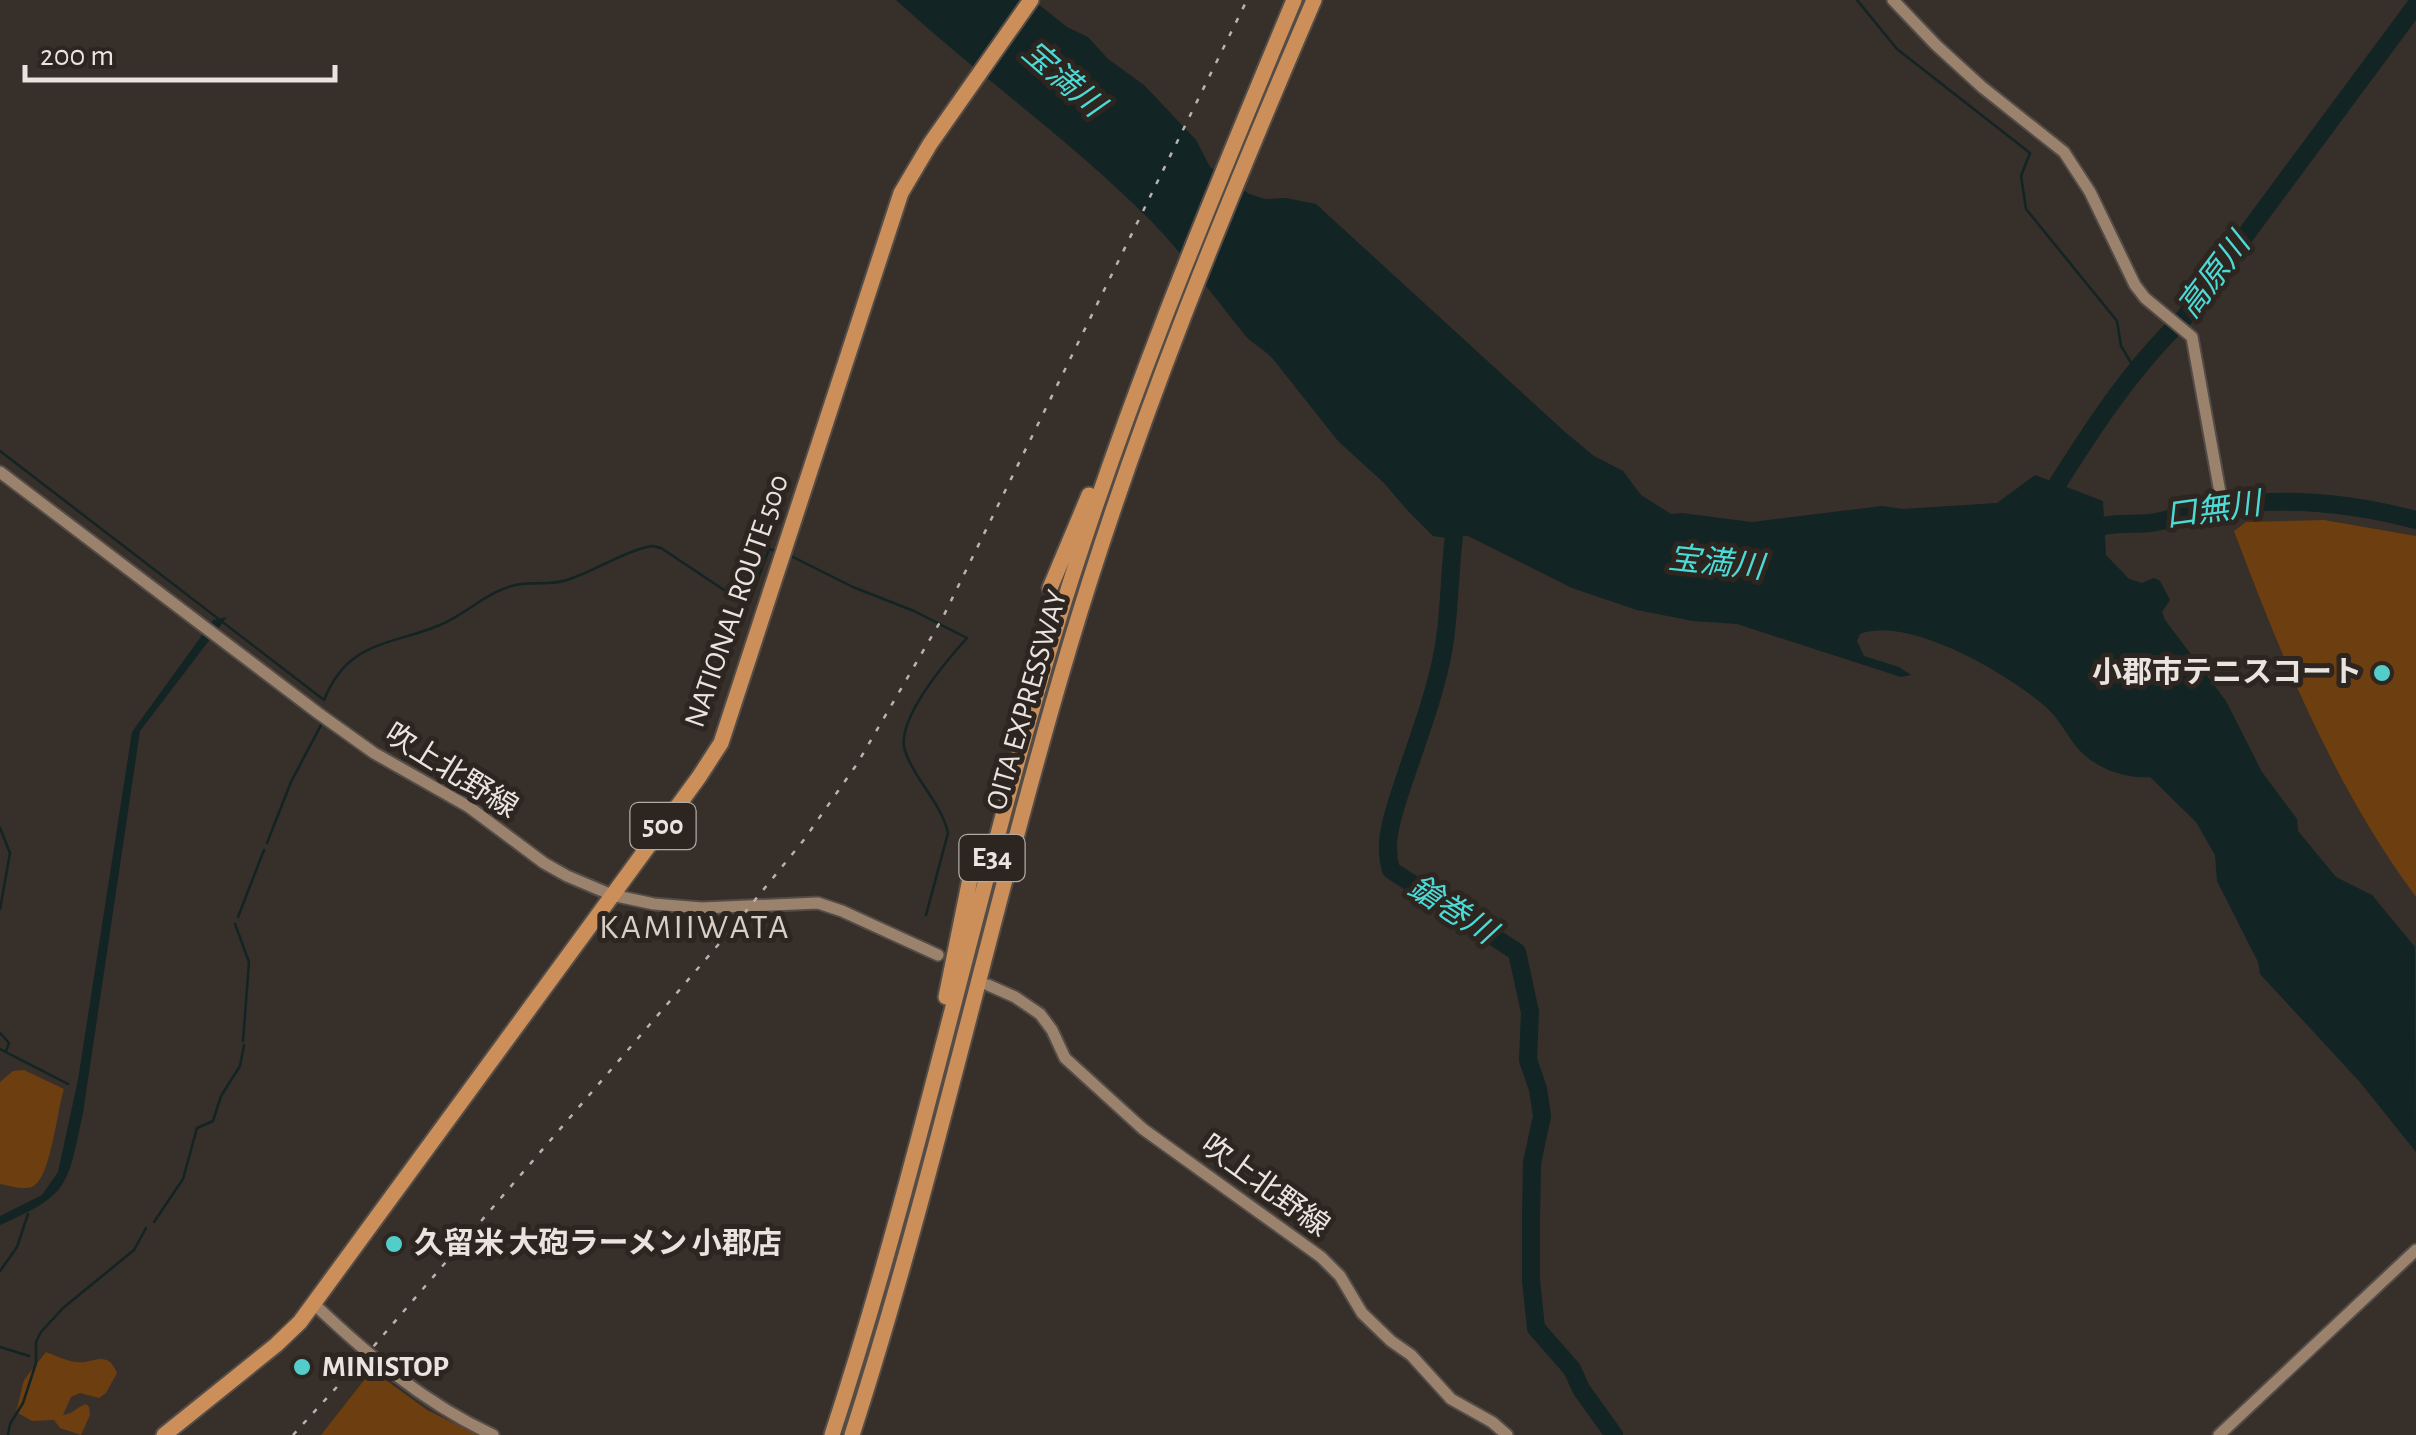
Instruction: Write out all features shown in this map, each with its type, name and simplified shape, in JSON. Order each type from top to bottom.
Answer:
[{"type":"highway","name":"NATIONAL ROUTE 500","points":[[164,1435],[288,1335],[313,1304],[721,742],[894,211],[915,168],[1031,0]]},
{"type":"highway","name":"OITA EXPRESSWAY","points":[[832,1435],[916,1148],[1054,638],[1104,476],[1174,288],[1294,0]]},
{"type":"highway","name":"OITA EXPRESSWAY","points":[[852,1435],[898,1282],[1028,791],[1122,482],[1187,300],[1314,0]]},
{"type":"highway","points":[[1050,588],[1146,360]]},
{"type":"highway","points":[[916,1148],[976,849]]},
{"type":"main road","points":[[1894,0],[1982,88],[2064,152],[2090,192],[2135,285],[2192,337],[2221,498]]},
{"type":"main road","name":"吹上北野線","points":[[0,472],[374,752],[470,807],[544,863],[612,895],[654,904],[702,908],[818,903],[842,910],[938,955]]},
{"type":"main road","name":"吹上北野線","points":[[988,985],[1040,1014],[1065,1058],[1130,1118],[1321,1257],[1340,1276],[1362,1313],[1391,1341],[1411,1355],[1452,1399],[1507,1435]]},
{"type":"main road","points":[[2219,1435],[2416,1250]]},
{"type":"main road","points":[[313,1304],[374,1360],[449,1413],[493,1435]]},
{"type":"shaded area","points":[[2324,520],[2416,536],[2416,897],[2360,811],[2312,720],[2234,531],[2246,522]]},
{"type":"shaded area","points":[[24,1070],[64,1089],[44,1171],[39,1181],[25,1188],[0,1184],[0,1082],[13,1071]]},
{"type":"shaded area","points":[[46,1352],[75,1362],[104,1359],[117,1373],[99,1398],[80,1393],[71,1397],[63,1415],[86,1404],[89,1407],[90,1415],[81,1435],[60,1428],[54,1420],[32,1421],[16,1412],[24,1380]]},
{"type":"shaded area","points":[[372,1370],[427,1410],[478,1435],[321,1435]]},
{"type":"water","name":"宝満川","points":[[896,0],[1033,0],[1067,27],[1088,37],[1108,59],[1144,85],[1196,140],[1210,167],[1249,194],[1316,204],[1565,432],[1594,456],[1623,471],[1641,495],[1671,514],[1752,522],[1882,506],[1903,509],[1997,503],[2035,475],[2103,501],[2106,555],[2129,579],[2142,583],[2154,578],[2160,581],[2170,600],[2162,612],[2165,620],[2226,701],[2262,772],[2297,819],[2298,831],[2336,877],[2372,895],[2415,947],[2416,1152],[2359,1081],[2260,974],[2258,962],[2217,881],[2215,855],[2196,822],[2150,777],[2119,774],[2099,765],[2082,753],[2051,712],[2030,695],[1984,665],[1931,640],[1881,630],[1860,634],[1857,641],[1864,656],[1911,675],[1901,677],[1737,624],[1693,621],[1637,610],[1572,588],[1468,536],[1462,540],[1433,536],[1338,441],[1273,359],[1244,334],[1152,222],[1090,164]]},
{"type":"water","points":[[227,617],[140,731],[83,1113],[68,1172],[62,1185],[41,1205],[0,1225],[0,1216],[42,1195],[58,1172],[78,1080],[132,732],[213,620]]},
{"type":"waterway","points":[[1857,0],[1897,49],[2030,153],[2021,176],[2026,209],[2117,321],[2121,346],[2136,371]]},
{"type":"waterway","name":"高原川","points":[[2046,502],[2127,382],[2184,318],[2416,5]]},
{"type":"waterway","points":[[0,451],[324,700],[334,680],[358,655],[440,625],[509,587],[567,580],[652,546],[724,590],[751,598],[769,549],[777,551]]},
{"type":"waterway","name":"口無川","points":[[2083,534],[2107,525],[2150,523],[2210,508],[2261,502],[2339,505],[2416,520]]},
{"type":"waterway","name":"鎗巻川","points":[[1457,515],[1444,646],[1392,819],[1389,861],[1391,870],[1517,952],[1530,1012],[1528,1060],[1542,1116],[1532,1163],[1531,1280],[1536,1328],[1572,1369],[1581,1389],[1614,1435]]},
{"type":"waterway","points":[[789,555],[967,638],[925,691],[904,738],[909,761],[940,811],[948,833],[926,915]]},
{"type":"waterway","points":[[267,843],[291,782],[321,725]]},
{"type":"waterway","points":[[0,828],[10,853],[0,909]]},
{"type":"waterway","points":[[238,917],[264,850]]},
{"type":"waterway","points":[[235,924],[249,962],[243,1041]]},
{"type":"waterway","points":[[0,1033],[9,1043],[6,1051]]},
{"type":"waterway","points":[[154,1222],[183,1179],[197,1128],[213,1121],[221,1096],[240,1066],[244,1045]]},
{"type":"waterway","points":[[0,1049],[68,1084]]},
{"type":"waterway","points":[[0,1271],[17,1247],[28,1214]]},
{"type":"waterway","points":[[8,1435],[36,1363],[36,1342],[41,1332],[63,1308],[134,1250],[146,1228]]},
{"type":"waterway","points":[[0,1347],[29,1356]]},
{"type":"railway","points":[[293,1435],[724,938],[803,841],[857,764],[943,617],[1247,0]]},
{"type":"place","name":"小郡市テニスコート","points":[[2382,673]]},
{"type":"place","name":"久留米 大砲ラーメン 小郡店","points":[[394,1244]]},
{"type":"place","name":"MINISTOP","points":[[302,1367]]},
{"type":"district","name":"KAMIIWATA","points":[[695,927]]}]
